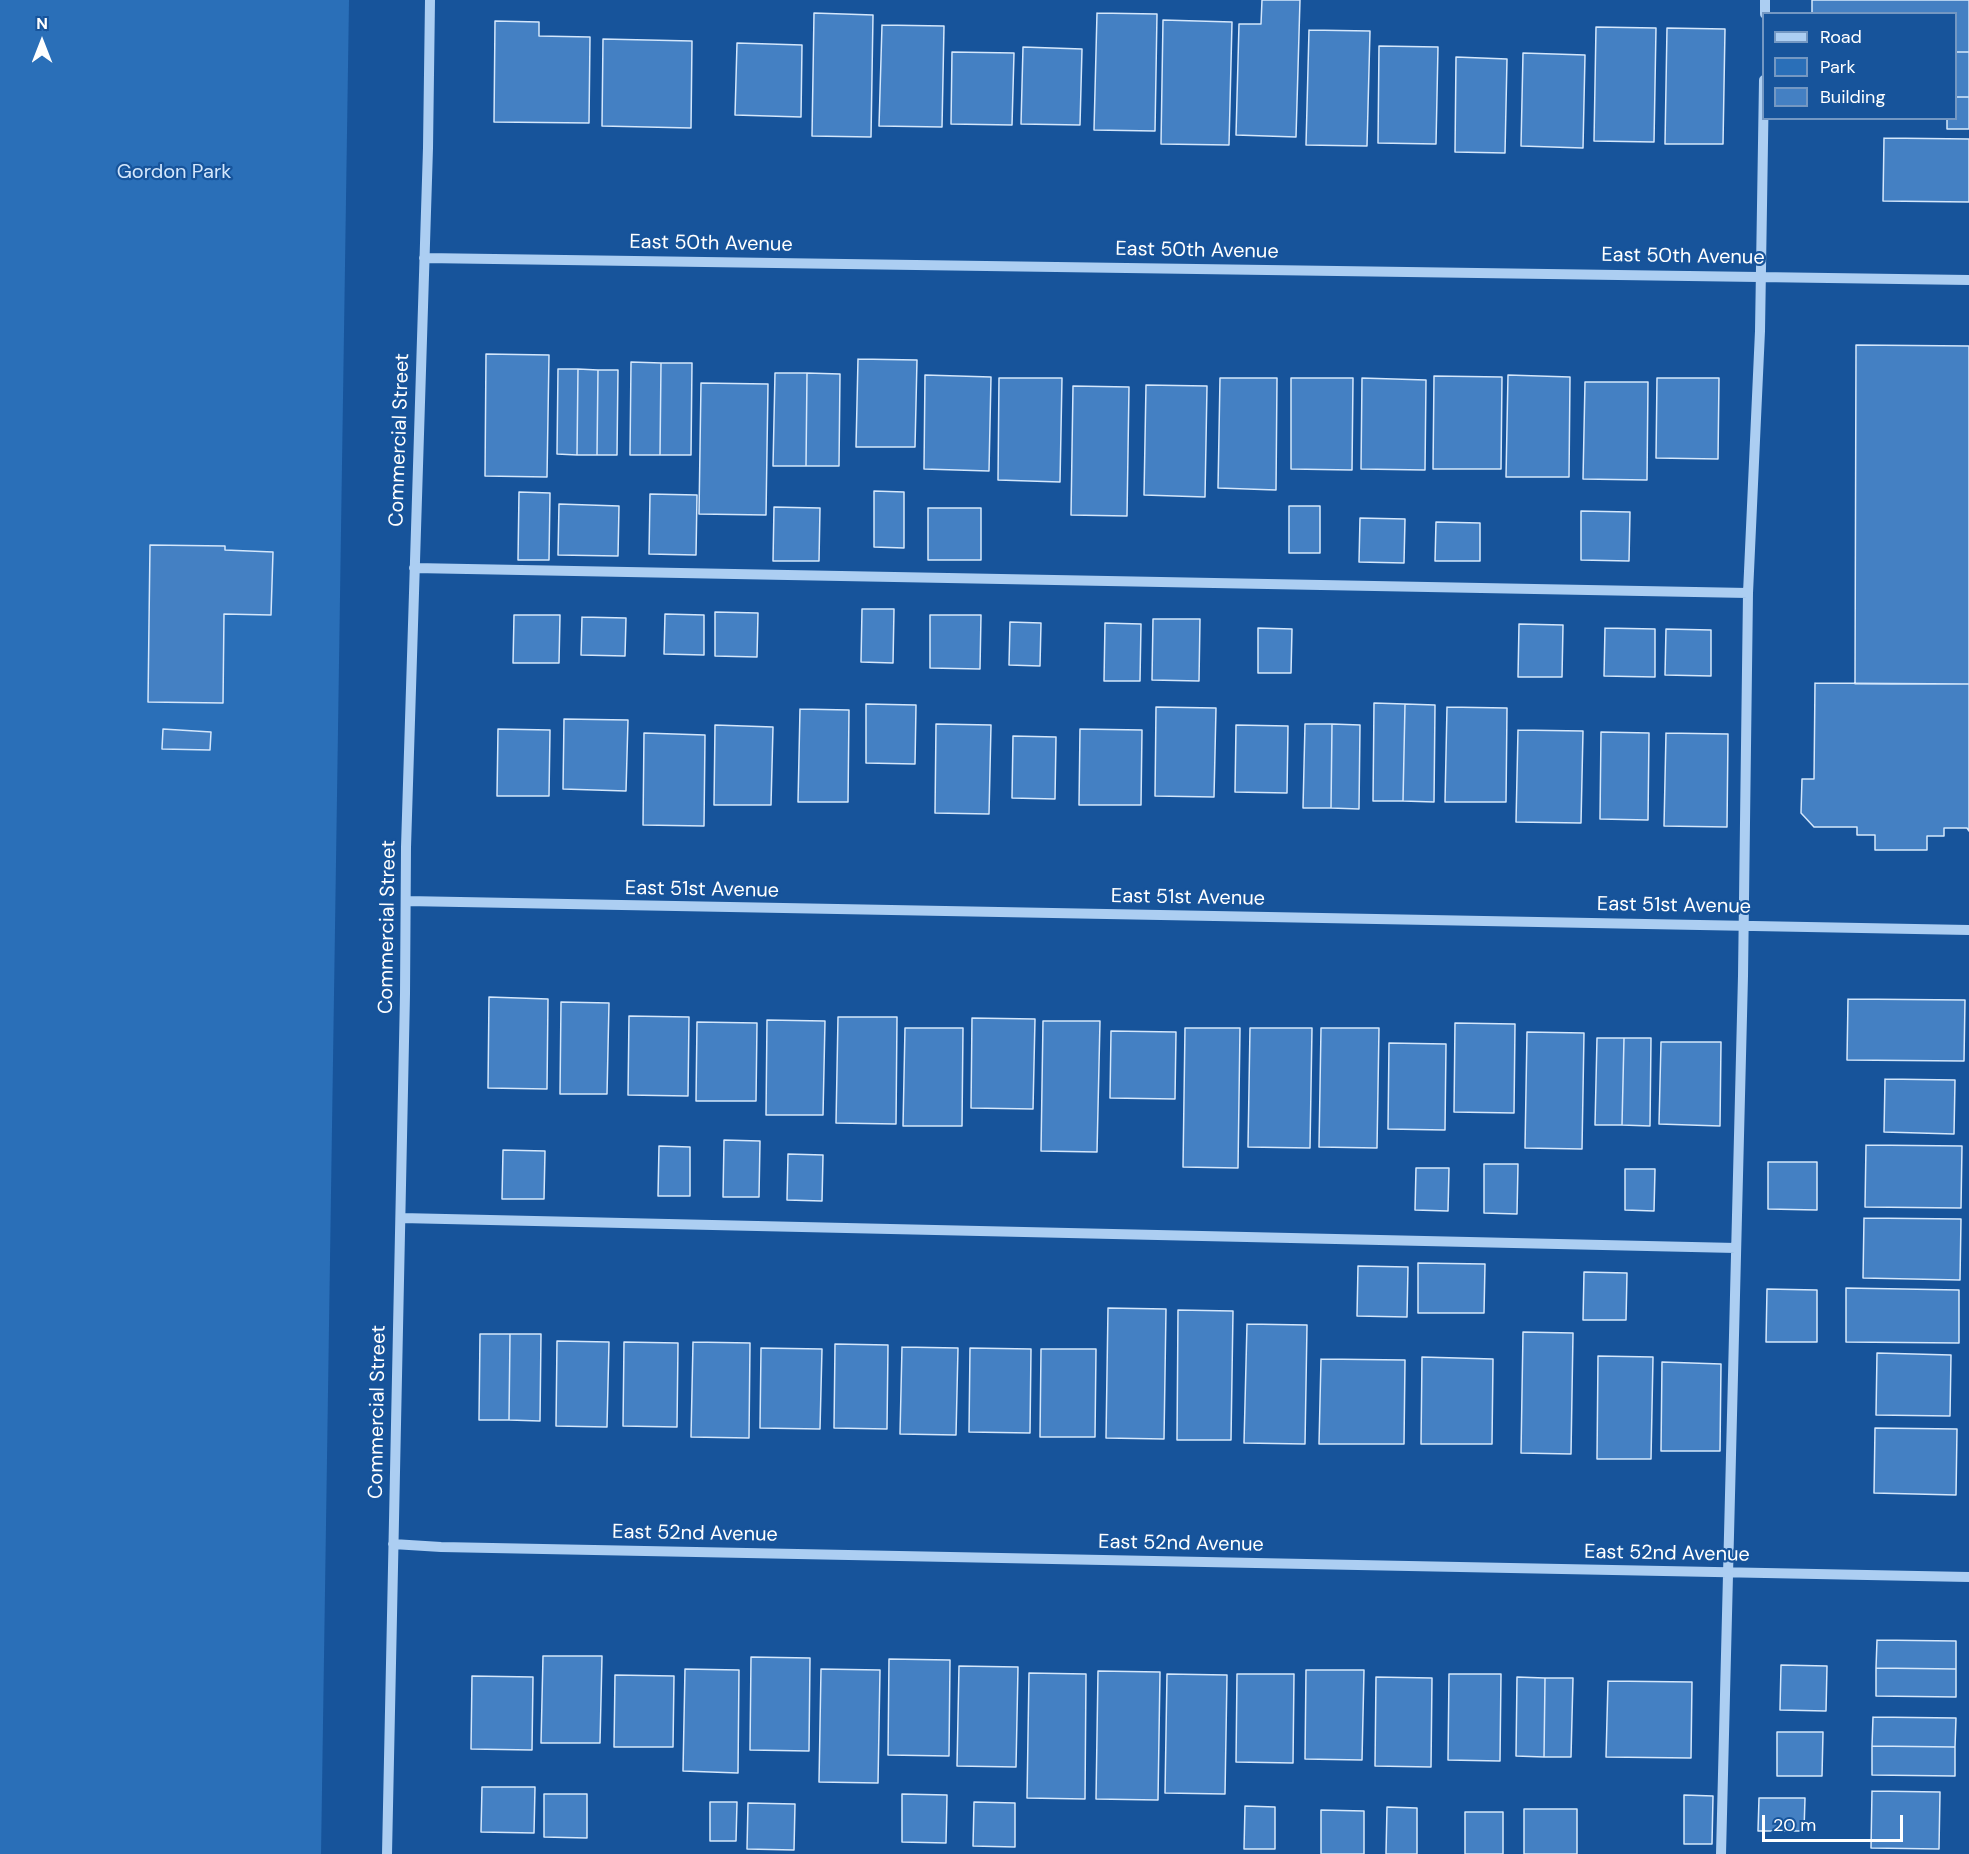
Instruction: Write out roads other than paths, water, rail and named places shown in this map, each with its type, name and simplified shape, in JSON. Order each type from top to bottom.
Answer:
[{"type":"street","name":"Commercial Street","points":[[387,1854],[406,901],[430,0]]},
{"type":"street","points":[[1721,1854],[1743,926],[1748,594],[1761,276],[1763,120]]},
{"type":"street","name":"East 50th Avenue","points":[[424,258],[1969,280]]},
{"type":"street","points":[[414,568],[1748,594]]},
{"type":"street","name":"East 51st Avenue","points":[[406,901],[1969,930]]},
{"type":"street","points":[[401,1218],[1736,1248]]},
{"type":"street","name":"East 52nd Avenue","points":[[393,1544],[441,1547],[1969,1577]]},
{"type":"park label","name":"Gordon Park","points":[[174,173]]}]
